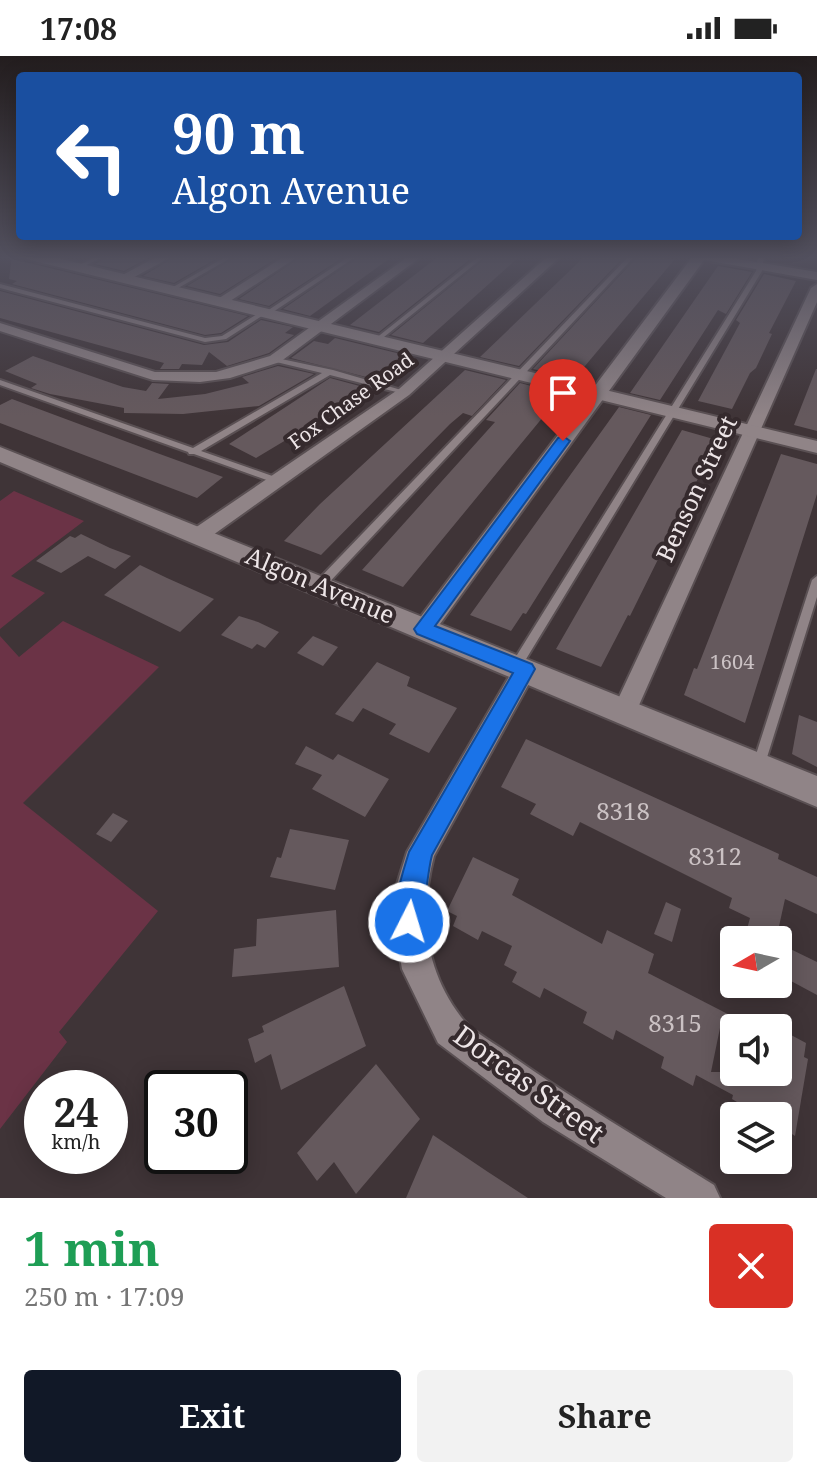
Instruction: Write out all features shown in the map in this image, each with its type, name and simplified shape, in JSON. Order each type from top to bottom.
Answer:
[{"type":"street","points":[[250,309],[817,447]]},
{"type":"street","points":[[0,327],[121,368],[179,379],[216,378],[249,371],[275,359],[344,309]]},
{"type":"street","name":"Fox Chase Road","points":[[199,535],[404,392],[496,309]]},
{"type":"street","points":[[424,629],[660,309]]},
{"type":"street","name":"Benson Street","points":[[624,712],[807,309]]},
{"type":"street","name":"Algon Avenue","points":[[0,454],[817,792]]},
{"type":"street","name":"Dorcas Street","points":[[521,668],[421,852],[412,884],[409,922],[418,969],[450,1031],[556,1109],[701,1198]]},
{"type":"lane","points":[[88,309],[205,340],[224,338],[272,309]]},
{"type":"lane","points":[[377,340],[415,309]]},
{"type":"lane","points":[[319,586],[581,309]]},
{"type":"lane","points":[[521,668],[733,309]]},
{"type":"lane","points":[[275,359],[404,392]]},
{"type":"lane","points":[[192,452],[330,372]]},
{"type":"lane","points":[[0,382],[275,480]]},
{"type":"lane","points":[[758,767],[817,580]]},
{"type":"shaded area","points":[[14,491],[84,521],[11,576],[45,593],[0,629],[0,501]]},
{"type":"shaded area","points":[[63,621],[159,667],[23,803],[158,911],[59,1032],[67,1042],[45,1070],[24,1070],[24,1098],[0,1129],[0,636],[19,657]]},
{"type":"building","points":[[0,309],[69,309],[204,345],[228,342],[261,320],[293,327],[285,333],[294,335],[269,353],[227,366],[209,352],[202,365],[182,364],[179,369],[160,369],[164,363],[0,318]]},
{"type":"building","points":[[108,309],[220,309],[248,316],[221,333],[205,335]]},
{"type":"building","points":[[284,309],[319,309],[310,316]]},
{"type":"building","points":[[370,309],[407,309],[379,332],[350,325]]},
{"type":"building","points":[[423,309],[461,309],[423,343],[391,335]]},
{"type":"building","points":[[530,309],[574,309],[519,366],[480,357]]},
{"type":"building","points":[[588,309],[633,309],[574,379],[533,369]]},
{"type":"building","points":[[688,309],[729,309],[726,314],[718,310],[660,400],[630,393]]},
{"type":"building","points":[[743,309],[781,309],[756,368],[750,373],[732,409],[698,401],[740,323],[736,320]]},
{"type":"building","points":[[335,338],[409,356],[386,378],[378,380],[291,358],[314,341],[328,344]]},
{"type":"building","points":[[33,356],[123,387],[146,391],[152,383],[169,384],[158,399],[205,394],[249,383],[242,377],[278,366],[314,374],[259,406],[183,414],[124,413],[124,408],[31,388],[37,384],[5,371]]},
{"type":"building","points":[[817,369],[817,431],[794,425]]},
{"type":"building","points":[[465,370],[506,380],[472,416],[463,413],[450,424],[321,555],[284,541],[320,504]]},
{"type":"building","points":[[330,378],[367,388],[290,442],[286,440],[256,458],[229,444]]},
{"type":"building","points":[[520,383],[562,394],[403,587],[362,570],[495,422],[486,420]]},
{"type":"building","points":[[12,399],[223,477],[197,498],[0,423],[0,405]]},
{"type":"building","points":[[619,407],[651,415],[526,614],[523,613],[511,631],[470,615]]},
{"type":"building","points":[[682,430],[717,440],[630,616],[601,667],[556,649]]},
{"type":"building","points":[[781,454],[817,464],[817,494],[745,723],[684,695]]},
{"type":"building","points":[[81,534],[131,556],[115,569],[88,556],[61,573],[36,561],[70,536],[75,538]]},
{"type":"building","points":[[140,565],[214,599],[180,632],[104,595]]},
{"type":"building","points":[[239,616],[279,632],[265,648],[257,644],[252,649],[221,635]]},
{"type":"building","points":[[313,636],[338,647],[323,666],[297,653]]},
{"type":"building","points":[[377,662],[410,677],[407,686],[457,708],[429,753],[389,734],[396,724],[363,708],[353,722],[335,714]]},
{"type":"building","points":[[799,715],[817,722],[817,767],[792,754]]},
{"type":"building","points":[[526,739],[779,854],[778,859],[817,877],[817,914],[785,899],[779,926],[748,926],[750,918],[729,908],[732,898],[580,822],[573,836],[530,814],[536,804],[501,787]]},
{"type":"building","points":[[306,746],[333,760],[338,754],[389,779],[365,817],[312,789],[322,775],[295,764]]},
{"type":"building","points":[[113,813],[128,821],[111,842],[96,834]]},
{"type":"building","points":[[290,829],[349,840],[335,890],[270,877],[277,857],[281,858]]},
{"type":"building","points":[[473,857],[519,879],[512,895],[602,944],[607,930],[654,954],[648,973],[728,1014],[720,1014],[711,1072],[720,1072],[720,1086],[792,1086],[792,1036],[806,1043],[804,1057],[808,1059],[795,1136],[792,1134],[792,1102],[737,1102],[732,1099],[733,1095],[696,1075],[693,1086],[661,1068],[664,1057],[616,1030],[613,1040],[583,1023],[587,1012],[544,988],[540,998],[512,982],[517,972],[504,965],[512,946],[482,931],[478,940],[453,926],[457,916],[447,911]]},
{"type":"building","points":[[666,902],[681,909],[672,942],[654,934]]},
{"type":"building","points":[[336,910],[339,967],[232,977],[234,949],[256,946],[257,919]]},
{"type":"building","points":[[792,950],[817,962],[817,995],[792,982]]},
{"type":"building","points":[[344,986],[366,1046],[281,1090],[271,1054],[255,1063],[248,1039],[264,1032],[262,1026]]},
{"type":"building","points":[[376,1064],[420,1119],[356,1194],[334,1162],[317,1181],[297,1153]]},
{"type":"building","points":[[433,1135],[488,1172],[528,1198],[406,1198]]},
{"type":"route","points":[[409,922],[412,884],[421,852],[525,669],[424,629],[563,441]]}]
